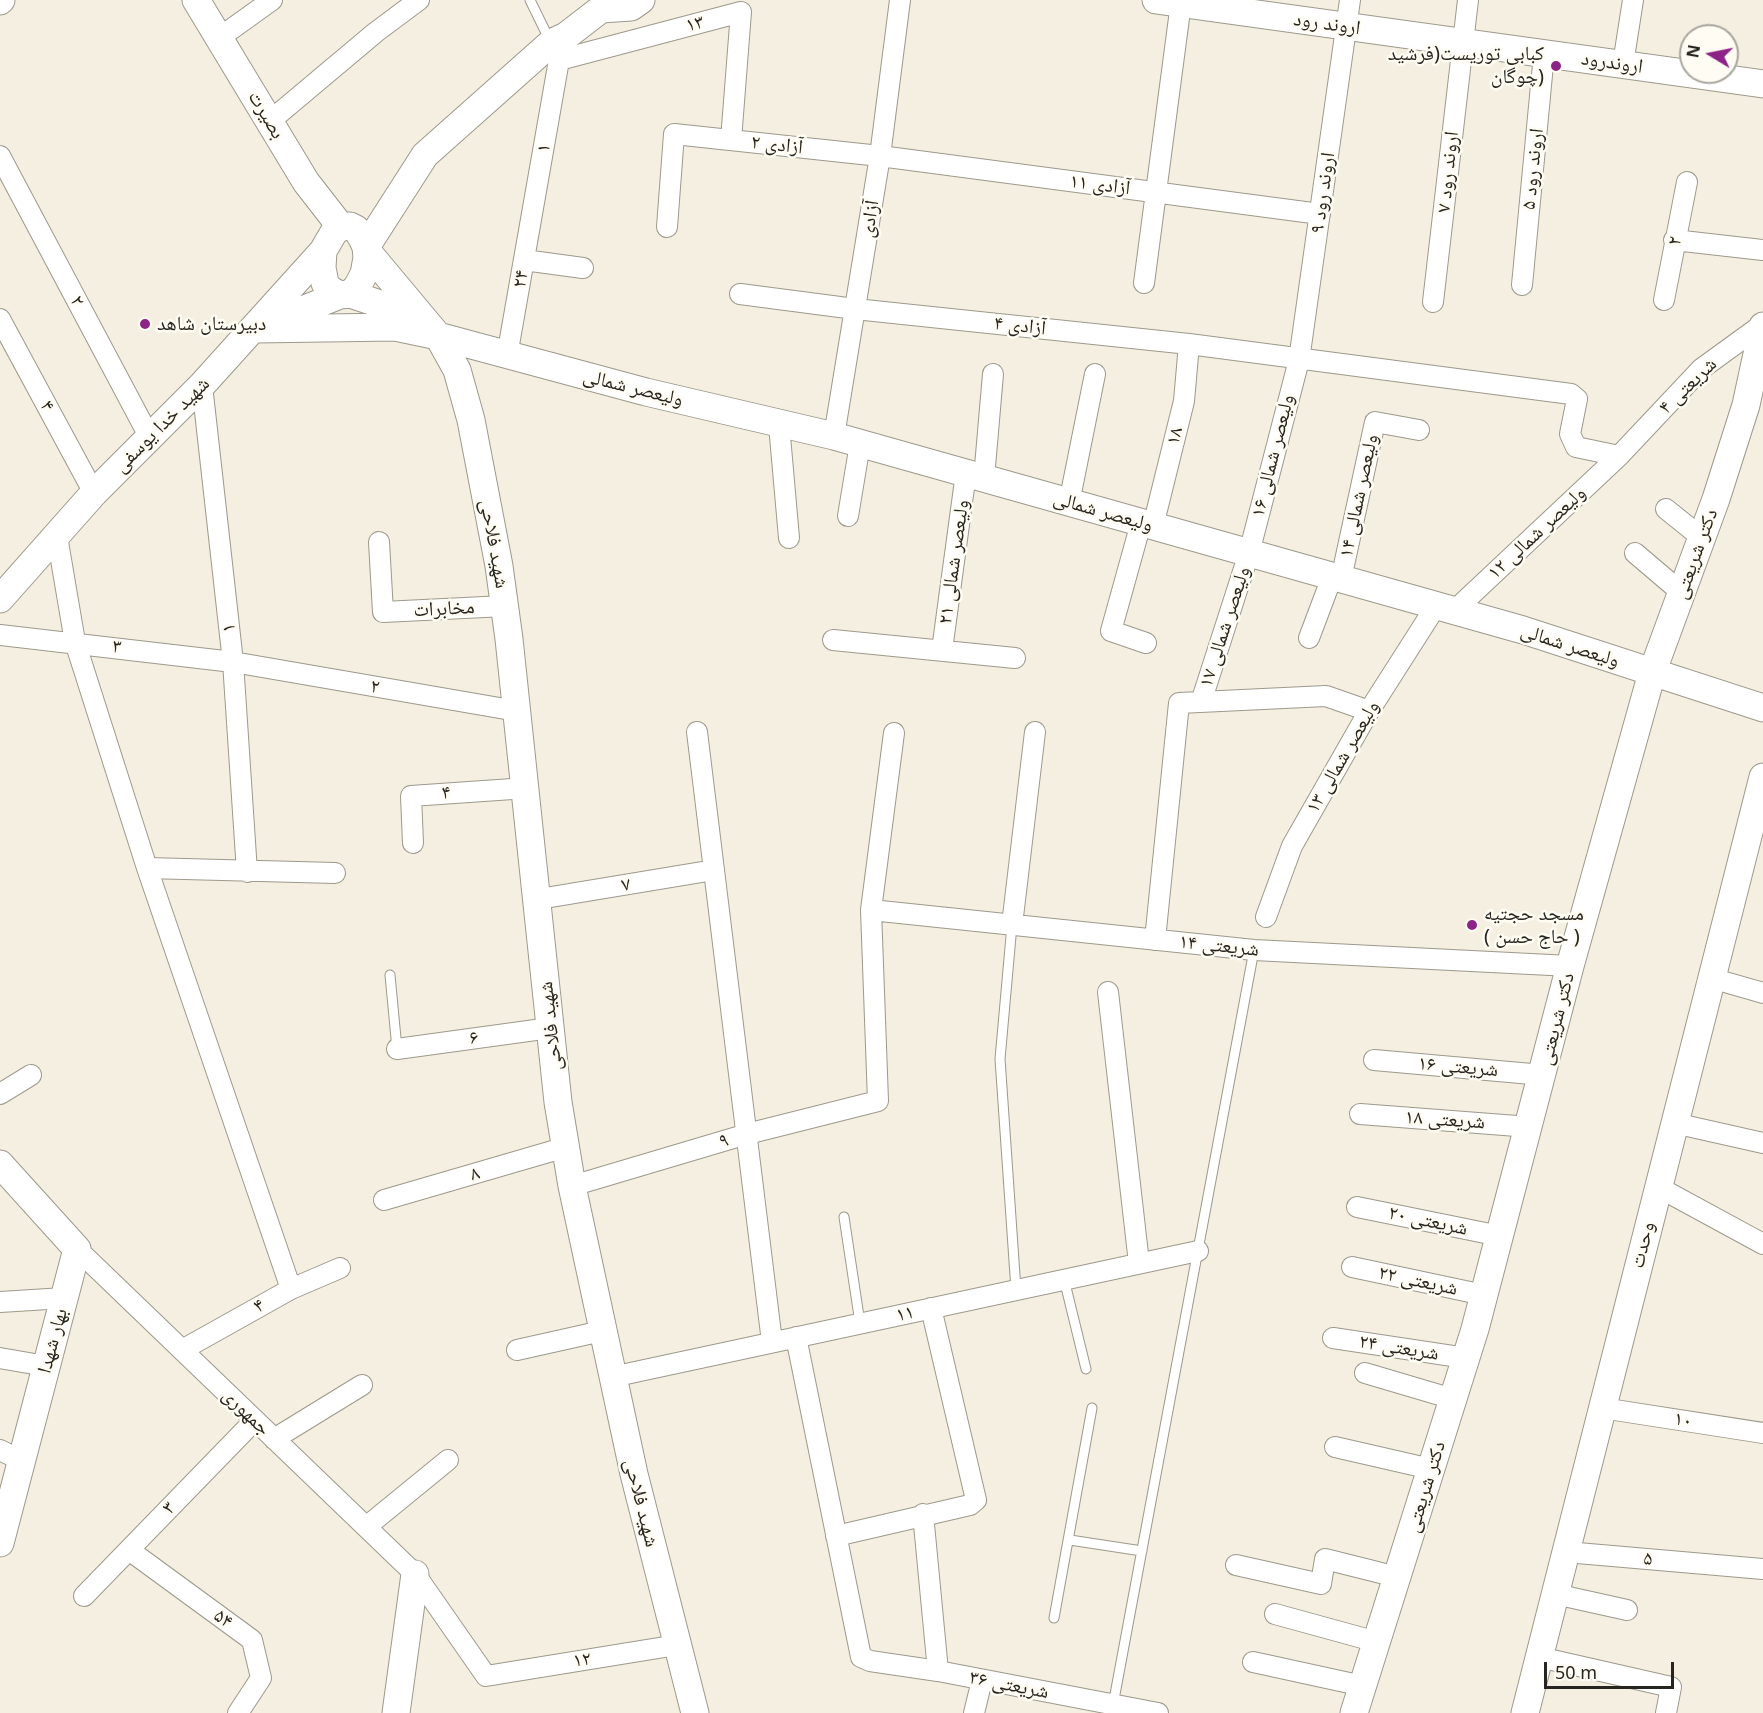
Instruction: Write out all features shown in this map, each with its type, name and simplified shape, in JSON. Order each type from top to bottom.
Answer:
[{"type":"street","name":"بصیرت","points":[[196,0],[306,182],[335,237],[356,229],[367,249]]},
{"type":"street","points":[[219,38],[272,0]]},
{"type":"street","points":[[270,121],[376,32],[419,0]]},
{"type":"street","points":[[255,329],[345,295],[364,274],[367,249],[425,155],[559,46],[603,5],[631,7],[641,0]]},
{"type":"street","name":"آزادی","points":[[834,436],[880,156],[900,0]]},
{"type":"street","name":"اروند رود ۹","points":[[1299,360],[1350,0]]},
{"type":"street","name":"اروند رود ۷","points":[[1434,302],[1468,0]]},
{"type":"street","points":[[1623,64],[1633,0]]},
{"type":"street","points":[[1144,283],[1157,193],[1168,1]]},
{"type":"street","name":"اروند رود","points":[[1168,1],[1462,43]]},
{"type":"street","name":"۱۳","points":[[559,46],[740,6],[731,140]]},
{"type":"street","name":"اروندرود","points":[[1462,43],[1763,84]]},
{"type":"street","name":"۱","points":[[524,260],[559,46]]},
{"type":"street","name":"اروند رود ۵","points":[[1521,285],[1544,54]]},
{"type":"street","name":"آزادی ۲","points":[[667,227],[674,134],[880,156]]},
{"type":"street","name":"شهید خدا یوسفی","points":[[1,595],[94,493],[255,329],[335,237],[425,155]]},
{"type":"street","name":"۲","points":[[0,156],[150,438]]},
{"type":"street","name":"آزادی ۱۱","points":[[880,156],[1320,214]]},
{"type":"street","name":"۲","points":[[1664,300],[1687,182]]},
{"type":"street","points":[[335,237],[322,268],[329,289],[398,310],[438,336]]},
{"type":"street","points":[[1674,240],[1763,250]]},
{"type":"street","name":"شهید فلاحی","points":[[367,249],[438,336],[457,370],[471,420],[505,606],[527,788],[550,1028],[572,1186],[612,1377],[695,1713]]},
{"type":"street","name":"۲۴","points":[[507,356],[524,260],[583,268]]},
{"type":"street","name":"آزادی ۴","points":[[740,294],[855,309],[1189,344],[1299,360],[1571,393],[1577,399],[1570,434],[1576,447],[1619,456]]},
{"type":"street","name":"۴","points":[[0,319],[94,493]]},
{"type":"street","name":"دکتر شریعتی","points":[[1354,1713],[1466,1358],[1530,1126],[1570,966],[1652,673],[1758,380],[1763,325]]},
{"type":"street","name":"شریعتی ۴","points":[[1619,456],[1701,369],[1763,325]]},
{"type":"street","points":[[255,329],[395,327],[438,336]]},
{"type":"street","name":"ولیعصر شمالی","points":[[438,336],[507,356],[779,425],[834,436],[1523,630],[1763,708]]},
{"type":"street","name":"۱۸","points":[[1146,643],[1111,631],[1147,524],[1184,401],[1189,344]]},
{"type":"street","name":"ولیعصر شمالی ۱۶","points":[[1249,553],[1299,360]]},
{"type":"street","name":"ولیعصر شمالی ۲۱","points":[[942,650],[993,374]]},
{"type":"street","points":[[1069,503],[1095,374]]},
{"type":"street","name":"۱","points":[[202,385],[233,662],[247,872]]},
{"type":"street","name":"ولیعصر شمالی ۱۴","points":[[1337,578],[1375,422],[1419,430]]},
{"type":"street","points":[[779,425],[789,538]]},
{"type":"street","points":[[848,516],[860,444]]},
{"type":"street","name":"ولیعصر شمالی ۱۲","points":[[1445,608],[1619,456]]},
{"type":"street","points":[[1666,508],[1702,538]]},
{"type":"street","points":[[57,536],[75,642],[147,868],[291,1288]]},
{"type":"street","name":"مخابرات","points":[[379,542],[383,612],[505,606]]},
{"type":"street","name":"ولیعصر شمالی ۱۷","points":[[1201,702],[1249,553]]},
{"type":"street","points":[[1635,553],[1682,593]]},
{"type":"street","points":[[1309,638],[1337,578]]},
{"type":"street","name":"ولیعصر شمالی ۱۳","points":[[1266,917],[1292,846],[1369,711],[1445,608]]},
{"type":"street","name":"۳","points":[[0,635],[233,662]]},
{"type":"street","points":[[833,640],[1015,658]]},
{"type":"street","name":"۲","points":[[233,662],[517,711]]},
{"type":"street","points":[[1155,940],[1179,703],[1326,696],[1369,711]]},
{"type":"street","points":[[697,732],[772,1342]]},
{"type":"street","points":[[1012,925],[1035,732]]},
{"type":"street","points":[[871,910],[894,733]]},
{"type":"street","name":"وحدت","points":[[1525,1713],[1763,777]]},
{"type":"street","name":"۴","points":[[413,843],[411,796],[527,788]]},
{"type":"street","points":[[147,868],[335,873]]},
{"type":"street","name":"۷","points":[[538,899],[714,870]]},
{"type":"street","name":"شریعتی ۱۴","points":[[871,910],[1254,950],[1570,966]]},
{"type":"street","name":"۹","points":[[572,1186],[747,1134],[878,1101],[871,910]]},
{"type":"street","points":[[1711,978],[1763,993]]},
{"type":"street","points":[[1108,992],[1138,1263]]},
{"type":"street","name":"۶","points":[[397,1049],[550,1028]]},
{"type":"street","name":"شریعتی ۱۶","points":[[1374,1060],[1543,1076]]},
{"type":"street","points":[[0,1094],[31,1075]]},
{"type":"street","name":"شریعتی ۱۸","points":[[1360,1114],[1530,1126]]},
{"type":"street","points":[[1674,1123],[1763,1143]]},
{"type":"street","name":"۸","points":[[384,1200],[566,1147]]},
{"type":"street","points":[[0,1164],[77,1249]]},
{"type":"street","points":[[1658,1187],[1763,1244]]},
{"type":"street","name":"شریعتی ۲۰","points":[[1357,1207],[1500,1236]]},
{"type":"street","name":"بهار شهدا","points":[[0,1543],[11,1456],[46,1366],[77,1249]]},
{"type":"street","name":"جمهوری","points":[[77,1249],[415,1574],[486,1676]]},
{"type":"street","name":"۱۱","points":[[612,1377],[1198,1251]]},
{"type":"street","name":"شریعتی ۲۲","points":[[1352,1267],[1484,1295]]},
{"type":"street","name":"۴","points":[[182,1350],[291,1288],[340,1268]]},
{"type":"street","points":[[0,1302],[64,1298]]},
{"type":"street","points":[[796,1337],[836,1536],[922,1514],[970,1505],[976,1500],[931,1308]]},
{"type":"street","points":[[517,1350],[602,1331]]},
{"type":"street","name":"شریعتی ۲۴","points":[[1333,1338],[1466,1358]]},
{"type":"street","points":[[0,1358],[46,1366]]},
{"type":"street","points":[[1365,1372],[1453,1399]]},
{"type":"street","points":[[274,1439],[362,1385]]},
{"type":"street","name":"۱۰","points":[[1602,1408],[1763,1433]]},
{"type":"street","name":"۳","points":[[84,1596],[255,1420]]},
{"type":"street","points":[[1335,1447],[1431,1469]]},
{"type":"street","points":[[366,1527],[448,1460]]},
{"type":"street","points":[[922,1514],[938,1671]]},
{"type":"street","name":"شریعتی ۳۶","points":[[836,1536],[861,1657],[870,1661],[938,1671],[1158,1713]]},
{"type":"street","name":"۵۴","points":[[129,1550],[252,1640],[261,1678],[238,1713]]},
{"type":"street","name":"۵","points":[[1566,1552],[1763,1569]]},
{"type":"street","points":[[1236,1565],[1321,1584],[1325,1559],[1397,1577]]},
{"type":"street","points":[[396,1713],[415,1574]]},
{"type":"street","points":[[1555,1593],[1627,1610]]},
{"type":"street","points":[[1275,1614],[1377,1642]]},
{"type":"street","name":"۱۲","points":[[486,1676],[677,1645]]},
{"type":"street","points":[[1539,1657],[1671,1687],[1666,1713]]},
{"type":"street","points":[[1254,1662],[1363,1686]]},
{"type":"street","points":[[974,1713],[982,1680]]},
{"type":"lane","points":[[530,0],[559,46]]},
{"type":"lane","points":[[1012,925],[1000,1059],[1016,1290]]},
{"type":"lane","points":[[1113,1705],[1254,950]]},
{"type":"lane","points":[[390,975],[397,1049]]},
{"type":"lane","points":[[844,1217],[860,1323]]},
{"type":"lane","points":[[1064,1279],[1086,1370]]},
{"type":"lane","points":[[1054,1618],[1070,1540],[1092,1408]]},
{"type":"lane","points":[[1070,1540],[1142,1551]]},
{"type":"place","name":"کبابی توریست(فرشید چوگان)","points":[[1556,66]]},
{"type":"place","name":"دبیرستان شاهد","points":[[145,324]]},
{"type":"place","name":"مسجد حجتیه ( حاج حسن )","points":[[1472,925]]}]
